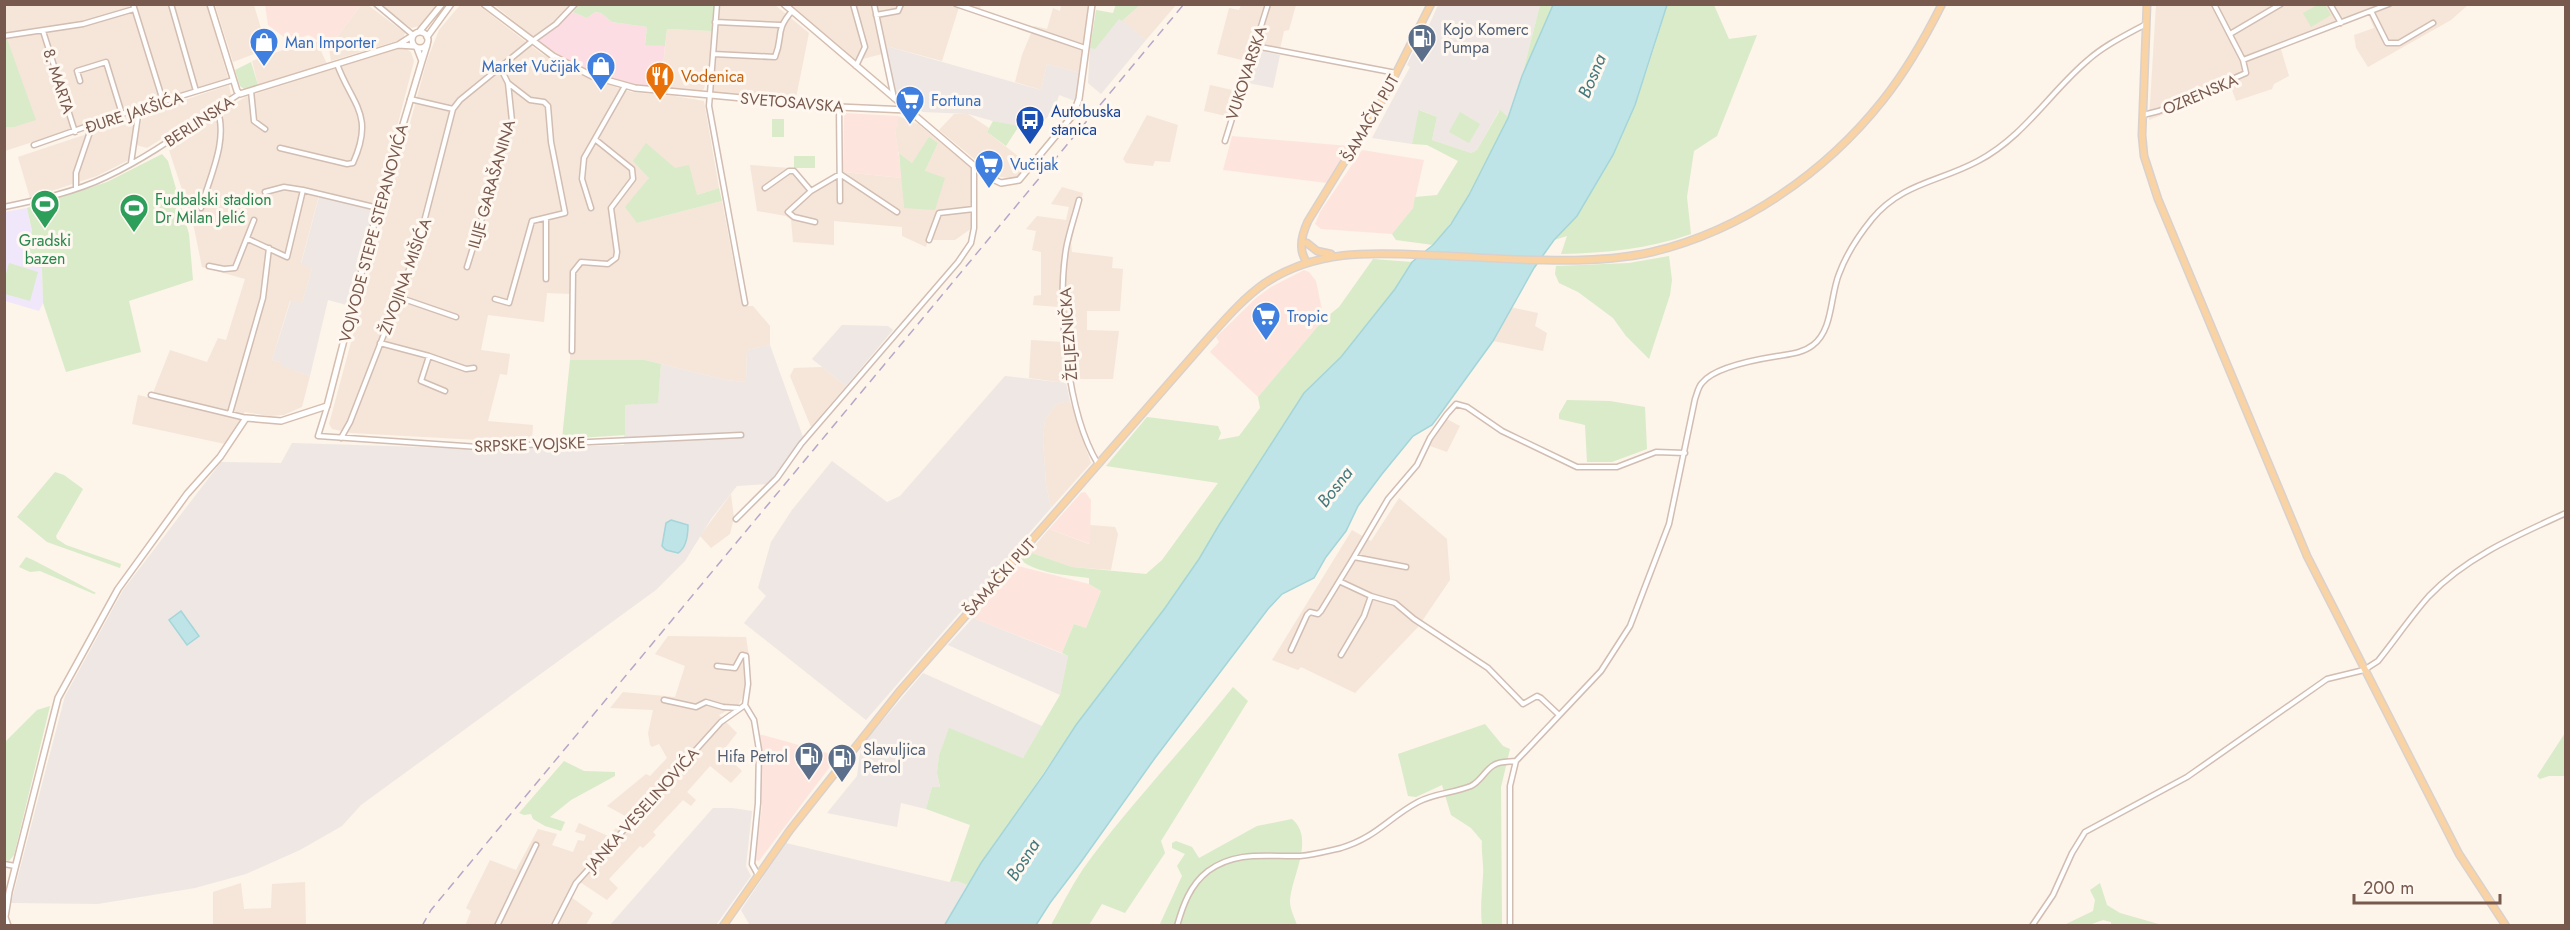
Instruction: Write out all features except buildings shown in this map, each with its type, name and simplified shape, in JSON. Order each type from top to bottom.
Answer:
[{"type":"main road","name":"ŠAMAČKI PUT","points":[[1304,230],[1397,73],[1431,4]]},
{"type":"main road","name":"ŠAMAČKI PUT","points":[[723,926],[840,765],[899,692],[1236,308],[1267,282],[1307,262],[1338,255],[1369,252],[1544,260],[1620,257],[1676,245],[1735,221],[1782,194],[1831,155],[1872,114],[1911,60],[1942,4]]},
{"type":"main road","points":[[2147,4],[2141,116],[2144,156],[2186,270],[2307,556],[2459,854],[2506,926]]},
{"type":"main road","points":[[1304,230],[1310,254],[1307,262]]},
{"type":"main road","points":[[1304,230],[1302,250],[1307,262]]},
{"type":"main road","points":[[1307,243],[1317,251],[1338,255]]},
{"type":"street","points":[[171,4],[195,91]]},
{"type":"street","points":[[210,4],[240,94]]},
{"type":"street","points":[[376,4],[415,35],[428,37],[451,4]]},
{"type":"street","name":"BERLINSKA","points":[[4,207],[76,188],[107,177],[240,94],[398,45],[415,35],[442,4]]},
{"type":"street","name":"SVETOSAVSKA","points":[[484,4],[531,42],[569,65],[592,76],[625,86],[839,107],[908,110]]},
{"type":"street","points":[[410,98],[453,109],[460,100],[556,24],[575,4]]},
{"type":"street","points":[[717,4],[708,95],[745,303]]},
{"type":"street","points":[[784,4],[986,176],[1001,183],[1019,180],[1077,107],[1092,4]]},
{"type":"street","points":[[853,4],[865,47],[856,66]]},
{"type":"street","points":[[874,4],[894,98]]},
{"type":"street","points":[[876,15],[898,11],[901,4]]},
{"type":"street","points":[[956,4],[1085,48]]},
{"type":"street","name":"VUKOVARSKA","points":[[1225,141],[1268,4]]},
{"type":"street","points":[[2214,4],[2243,60],[2390,4]]},
{"type":"street","points":[[2230,34],[2272,6],[2281,4]]},
{"type":"street","points":[[2330,4],[2341,23]]},
{"type":"street","points":[[4,36],[93,22],[133,7],[163,102]]},
{"type":"street","points":[[713,54],[775,57],[780,25],[792,11]]},
{"type":"street","points":[[2372,11],[2387,43],[2399,43],[2433,23]]},
{"type":"street","points":[[715,22],[780,25]]},
{"type":"street","points":[[1510,926],[1510,786],[1516,761],[1601,671],[1630,626],[1669,524],[1695,399],[1701,383],[1705,379],[1742,364],[1799,352],[1814,344],[1827,322],[1838,276],[1844,262],[1870,222],[1887,202],[1908,189],[1964,168],[1992,153],[2031,120],[2087,61],[2104,47],[2147,24]]},
{"type":"street","name":"8. MARTA","points":[[43,31],[75,132]]},
{"type":"street","points":[[415,35],[416,47],[422,61]]},
{"type":"street","name":"VOJVODE STEPE STEPANOVIĆA","points":[[327,406],[378,207],[428,37]]},
{"type":"street","name":"BERLINSKA","points":[[398,45],[416,47]]},
{"type":"street","points":[[416,47],[427,45]]},
{"type":"street","points":[[1255,46],[1397,73]]},
{"type":"street","name":"OZRENSKA","points":[[2141,116],[2244,76],[2246,71],[2243,60]]},
{"type":"street","points":[[80,81],[77,71],[106,63],[122,114]]},
{"type":"street","points":[[280,147],[347,164],[353,163],[362,121],[354,97],[337,64]]},
{"type":"street","name":"ILIJE GARAŠANINA","points":[[466,267],[512,121],[508,83],[500,67]]},
{"type":"street","name":"ĐURE JAKŠIĆA","points":[[34,145],[122,114],[234,80]]},
{"type":"street","points":[[495,299],[509,303],[532,221],[565,213],[551,142],[548,106],[544,102],[530,100],[508,83]]},
{"type":"street","points":[[591,208],[582,173],[587,150],[596,140],[625,86]]},
{"type":"street","points":[[251,91],[254,121],[265,129]]},
{"type":"street","points":[[839,107],[840,201]]},
{"type":"street","points":[[131,163],[140,109]]},
{"type":"street","points":[[201,208],[220,139],[221,119],[217,109]]},
{"type":"street","name":"ŽIVOJINA MIŠIĆA","points":[[341,438],[350,422],[426,223],[453,109]]},
{"type":"street","points":[[76,188],[76,173],[92,125]]},
{"type":"street","points":[[572,351],[573,272],[581,262],[608,264],[616,258],[611,208],[633,178],[632,169],[596,140]]},
{"type":"street","points":[[736,519],[777,478],[801,444],[958,262],[971,243],[974,166]]},
{"type":"street","points":[[765,188],[789,171],[794,171],[811,191]]},
{"type":"street","points":[[815,222],[788,214],[811,191],[840,174]]},
{"type":"street","points":[[840,174],[897,212]]},
{"type":"street","points":[[265,192],[284,187],[378,207]]},
{"type":"street","points":[[248,239],[287,256],[303,190]]},
{"type":"street","name":"ŽELJEZNIČKA","points":[[1079,200],[1066,248],[1063,308],[1076,408],[1090,451],[1098,464]]},
{"type":"street","points":[[929,240],[939,213],[974,209]]},
{"type":"street","points":[[546,218],[546,279]]},
{"type":"street","points":[[209,266],[224,269],[235,268],[254,220]]},
{"type":"street","points":[[231,413],[263,298],[269,248]]},
{"type":"street","points":[[398,297],[456,317]]},
{"type":"street","points":[[380,343],[466,369],[474,368]]},
{"type":"street","points":[[429,356],[421,381],[445,391]]},
{"type":"street","points":[[151,395],[246,418],[281,421],[327,406]]},
{"type":"street","points":[[1291,650],[1310,612],[1318,614],[1321,611],[1341,582],[1388,499],[1417,465],[1430,438],[1456,404],[1467,407],[1502,431],[1577,467],[1617,467],[1656,452],[1685,453]]},
{"type":"street","name":"SRPSKE VOJSKE","points":[[327,406],[318,436],[479,447],[741,435]]},
{"type":"street","points":[[8,926],[6,911],[15,866],[58,698],[118,589],[187,494],[220,457],[246,418]]},
{"type":"street","points":[[2032,926],[2053,895],[2072,853],[2085,832],[2187,777],[2327,679],[2364,670],[2378,662],[2430,596],[2457,572],[2506,540],[2565,513]]},
{"type":"street","points":[[1354,557],[1406,567]]},
{"type":"street","points":[[1341,582],[1371,596],[1395,603],[1414,619],[1488,668],[1523,704],[1537,696],[1558,714]]},
{"type":"street","points":[[1341,655],[1364,615],[1371,596]]},
{"type":"street","points":[[717,666],[735,668],[742,655],[746,656],[748,684],[745,705],[754,720],[759,750],[758,803],[752,864],[758,875]]},
{"type":"street","points":[[664,700],[696,707],[706,702],[738,708]]},
{"type":"street","name":"JANKA VESELINOVIĆA","points":[[554,926],[576,883],[721,722],[745,705]]},
{"type":"street","points":[[1177,926],[1184,903],[1196,882],[1208,871],[1220,865],[1240,858],[1263,854],[1302,856],[1340,848],[1368,838],[1416,803],[1433,795],[1470,786],[1496,764],[1516,761]]},
{"type":"street","points":[[498,925],[536,845]]},
{"type":"street","points":[[4,864],[15,866]]},
{"type":"shaded area","points":[[265,4],[361,5],[329,48],[309,35],[289,41],[268,25]]},
{"type":"shaded area","points":[[1271,4],[1296,5],[1289,30],[1284,31],[1280,49],[1261,44],[1259,40]]},
{"type":"shaded area","points":[[5,5],[207,5],[228,78],[5,151]]},
{"type":"shaded area","points":[[215,5],[254,5],[267,49],[233,62]]},
{"type":"shaded area","points":[[361,5],[368,5],[405,33],[403,39],[331,61],[329,48]]},
{"type":"shaded area","points":[[381,5],[436,5],[420,26],[411,28]]},
{"type":"shaded area","points":[[460,5],[478,5],[542,54],[597,81],[631,92],[704,101],[719,188],[697,195],[649,177],[637,223],[722,201],[742,306],[753,306],[770,326],[770,345],[747,350],[746,382],[725,380],[645,360],[570,360],[570,294],[547,293],[544,322],[488,315],[481,350],[510,354],[507,375],[500,374],[488,421],[533,425],[532,440],[478,440],[351,433],[332,429],[329,424],[427,60],[439,30]]},
{"type":"shaded area","points":[[494,5],[579,5],[560,25],[539,41]]},
{"type":"shaded area","points":[[719,5],[775,5],[809,33],[796,98],[711,92]]},
{"type":"shaded area","points":[[791,5],[872,5],[882,54],[855,61]]},
{"type":"shaded area","points":[[877,5],[981,5],[978,13],[959,7],[942,61],[886,46]]},
{"type":"shaded area","points":[[1061,5],[1089,5],[1080,73],[1047,64],[1041,90],[1015,82],[1022,55],[1034,26],[1047,29],[1053,8],[1060,11]]},
{"type":"shaded area","points":[[1140,5],[1176,5],[1146,40],[1122,21]]},
{"type":"shaded area","points":[[1241,5],[1264,5],[1246,61],[1217,54],[1229,8],[1239,10]]},
{"type":"shaded area","points":[[1438,5],[1540,5],[1522,76],[1508,117],[1499,111],[1477,150],[1471,153],[1432,140],[1437,117],[1420,110],[1412,144],[1372,138],[1410,67],[1407,65],[1415,48],[1419,48]]},
{"type":"shaded area","points":[[2156,5],[2468,5],[2451,20],[2368,67],[2356,48],[2354,35],[2374,28],[2367,12],[2280,46],[2289,76],[2274,84],[2272,89],[2236,101],[2231,87],[2149,120]]},
{"type":"shaded area","points":[[573,12],[587,18],[595,12],[601,13],[612,22],[647,27],[645,44],[665,46],[661,87],[633,84],[590,71],[561,57],[539,41]]},
{"type":"shaded area","points":[[1119,18],[1146,40],[1101,94],[1088,83],[1090,48],[1095,48]]},
{"type":"shaded area","points":[[667,29],[712,31],[709,66],[704,89],[701,91],[661,87]]},
{"type":"shaded area","points":[[311,40],[317,42],[327,64],[258,85],[252,61]]},
{"type":"shaded area","points":[[886,46],[1041,90],[1047,64],[1080,73],[1075,101],[1059,95],[1054,111],[1034,129],[968,114],[923,112],[900,99],[896,94]]},
{"type":"shaded area","points":[[403,47],[411,52],[414,61],[377,205],[320,192],[301,263],[312,269],[302,303],[290,301],[272,360],[310,376],[302,407],[284,415],[270,416],[245,412],[225,444],[132,424],[138,395],[151,398],[170,350],[207,362],[218,338],[226,340],[245,279],[202,267],[193,223],[168,147],[245,97]]},
{"type":"shaded area","points":[[1258,50],[1280,55],[1273,88],[1248,83]]},
{"type":"shaded area","points":[[229,85],[231,95],[147,148],[136,145],[142,118],[146,113]]},
{"type":"shaded area","points":[[1210,85],[1237,91],[1230,117],[1204,111]]},
{"type":"shaded area","points":[[844,113],[898,116],[898,125],[895,129],[902,178],[843,172]]},
{"type":"shaded area","points":[[954,114],[968,114],[989,128],[987,132],[1018,156],[1027,167],[1021,175],[1014,179],[995,176],[939,130]]},
{"type":"shaded area","points":[[132,115],[136,123],[129,160],[97,176],[30,198],[18,157],[93,132],[94,127]]},
{"type":"shaded area","points":[[1147,115],[1178,125],[1170,162],[1155,161],[1153,166],[1126,163],[1123,159]]},
{"type":"shaded area","points":[[898,116],[918,124],[971,168],[972,228],[955,240],[928,240],[926,247],[902,236],[902,227],[834,221],[834,245],[793,242],[791,220],[786,216],[757,211],[750,165],[791,168],[813,187],[836,173],[843,172],[902,178],[904,208],[938,143],[929,138],[912,163],[898,152],[895,129],[898,125]]},
{"type":"shaded area","points":[[1232,136],[1349,146],[1327,183],[1223,170]]},
{"type":"shaded area","points":[[1362,150],[1424,160],[1413,208],[1392,234],[1321,229],[1315,224],[1320,212]]},
{"type":"shaded area","points":[[1062,187],[1083,193],[1071,243],[1072,252],[1113,257],[1112,268],[1123,269],[1120,311],[1087,311],[1087,330],[1119,331],[1113,379],[1066,379],[1066,383],[1029,378],[1031,340],[1062,342],[1059,307],[1033,305],[1034,296],[1041,295],[1041,252],[1032,250],[1036,231],[1026,229],[1037,216],[1066,220],[1069,207],[1051,204]]},
{"type":"shaded area","points":[[319,197],[376,210],[350,306],[328,300],[310,376],[272,360],[291,300],[302,303],[312,269],[301,264]]},
{"type":"shaded area","points":[[27,208],[32,232],[25,256],[36,260],[42,268],[43,303],[39,311],[5,301],[4,212]]},
{"type":"shaded area","points":[[1304,270],[1309,272],[1316,281],[1324,319],[1258,397],[1210,352],[1219,342],[1216,337],[1256,298],[1271,287]]},
{"type":"shaded area","points":[[1510,307],[1538,313],[1535,326],[1547,333],[1543,351],[1493,341]]},
{"type":"shaded area","points":[[842,325],[888,326],[893,330],[846,386],[812,359]]},
{"type":"shaded area","points":[[770,345],[803,437],[768,484],[737,486],[711,519],[685,561],[656,590],[361,805],[342,826],[300,850],[246,874],[195,888],[98,904],[11,903],[65,696],[123,590],[221,462],[281,463],[292,443],[485,449],[624,445],[625,405],[658,402],[661,364],[725,380],[746,382],[747,350]]},
{"type":"shaded area","points":[[822,367],[846,386],[811,427],[790,376],[794,368]]},
{"type":"shaded area","points":[[1005,376],[1066,383],[1070,401],[1056,404],[1045,420],[1043,439],[1046,485],[1051,508],[866,720],[744,623],[766,596],[758,588],[771,542],[792,510],[832,461],[887,502],[900,496]]},
{"type":"shaded area","points":[[1070,401],[1091,463],[1051,508],[1046,485],[1043,439],[1045,420],[1056,404]]},
{"type":"shaded area","points":[[1443,417],[1460,426],[1447,452],[1430,446]]},
{"type":"shaded area","points":[[1085,492],[1091,500],[1090,544],[1049,529],[1081,493]]},
{"type":"shaded area","points":[[731,494],[734,518],[730,534],[711,548],[700,536]]},
{"type":"shaded area","points":[[1399,498],[1447,539],[1450,580],[1418,627],[1355,693],[1301,667],[1298,670],[1272,660],[1352,530],[1371,541]]},
{"type":"shaded area","points":[[1090,525],[1115,527],[1118,534],[1111,570],[1072,567],[1029,552],[1049,529],[1089,544]]},
{"type":"shaded area","points":[[1018,566],[1089,584],[1101,591],[1086,628],[1074,624],[1062,653],[973,618]]},
{"type":"shaded area","points":[[973,618],[1068,656],[1060,695],[948,645]]},
{"type":"shaded area","points":[[668,636],[746,637],[750,663],[744,695],[739,704],[719,715],[737,733],[722,752],[742,771],[731,783],[710,766],[687,792],[696,800],[691,806],[683,800],[653,832],[656,835],[643,848],[640,846],[609,879],[618,888],[607,900],[580,882],[571,897],[593,913],[586,925],[465,926],[471,911],[466,908],[490,860],[516,870],[538,829],[557,834],[552,845],[573,852],[578,840],[584,841],[586,835],[575,832],[579,823],[608,836],[627,817],[607,806],[646,774],[650,776],[667,758],[659,744],[652,747],[650,745],[648,733],[653,710],[610,708],[623,692],[675,697],[685,666],[655,654]]},
{"type":"shaded area","points":[[923,673],[1042,726],[1023,758],[949,729],[939,755],[937,773],[940,788],[932,787],[926,809],[901,803],[897,827],[827,813],[857,776],[861,746]]},
{"type":"shaded area","points":[[759,734],[838,756],[759,861],[754,860],[762,807]]},
{"type":"shaded area","points":[[713,808],[752,811],[746,866],[751,876],[716,925],[610,925]]},
{"type":"shaded area","points":[[786,843],[967,885],[944,925],[749,924],[741,910]]},
{"type":"shaded area","points":[[305,882],[306,925],[213,925],[213,892],[241,883],[244,909],[271,908],[272,884]]},
{"type":"green space","points":[[1116,4],[1140,5],[1122,21],[1119,19],[1095,49],[1090,48],[1096,10],[1113,13]]},
{"type":"green space","points":[[579,5],[715,5],[712,31],[667,29],[665,46],[645,45],[647,27],[612,22],[601,13],[595,12],[587,18],[573,12]]},
{"type":"green space","points":[[1540,5],[1553,5],[1522,76]]},
{"type":"green space","points":[[1667,5],[1714,5],[1729,39],[1757,35],[1717,136],[1694,151],[1687,197],[1691,234],[1627,249],[1561,254],[1567,236],[1554,240],[1594,188],[1624,130],[1648,68]]},
{"type":"green space","points":[[2317,5],[2325,5],[2331,15],[2311,27],[2303,13]]},
{"type":"green space","points":[[4,39],[7,39],[36,120],[14,127],[5,127]]},
{"type":"green space","points":[[251,62],[258,85],[244,89],[240,86],[235,70]]},
{"type":"green space","points":[[1419,110],[1437,117],[1432,140],[1471,153],[1477,150],[1500,110],[1508,117],[1456,216],[1433,245],[1396,240],[1392,234],[1413,208],[1415,197],[1437,195],[1458,161],[1427,145],[1412,144]]},
{"type":"green space","points":[[1460,112],[1480,124],[1469,143],[1449,132]]},
{"type":"green space","points":[[772,119],[784,119],[784,137],[772,137]]},
{"type":"green space","points":[[993,121],[1019,126],[1006,146],[987,132]]},
{"type":"green space","points":[[929,137],[938,143],[925,171],[945,178],[935,210],[904,208],[899,153],[912,163]]},
{"type":"green space","points":[[646,143],[675,168],[689,165],[697,195],[719,188],[722,201],[637,223],[625,207],[649,178],[633,161]]},
{"type":"green space","points":[[162,154],[168,161],[189,234],[193,280],[129,301],[141,352],[66,372],[43,303],[42,268],[34,265],[36,260],[25,257],[32,231],[27,208],[107,182]]},
{"type":"green space","points":[[794,156],[815,156],[815,168],[794,168]]},
{"type":"green space","points":[[1669,256],[1672,280],[1670,295],[1649,359],[1626,336],[1613,318],[1578,292],[1559,283],[1555,274],[1556,266],[1629,263]]},
{"type":"green space","points":[[1373,259],[1412,262],[1395,289],[1341,357],[1304,393],[1199,559],[1165,608],[1076,725],[967,885],[957,881],[950,882],[970,825],[926,809],[932,787],[940,787],[937,773],[939,755],[949,728],[1023,758],[1060,695],[1068,656],[1062,653],[1074,624],[1086,628],[1101,591],[1089,584],[1089,578],[1044,571],[1021,560],[1029,552],[1072,567],[1146,574],[1162,560],[1218,483],[1106,466],[1147,417],[1218,426],[1221,433],[1218,440],[1239,436],[1260,408],[1258,397],[1324,319],[1339,307]]},
{"type":"green space","points":[[9,263],[38,272],[30,301],[5,294],[5,278]]},
{"type":"green space","points":[[570,360],[645,360],[661,364],[658,403],[625,405],[625,435],[562,439]]},
{"type":"green space","points":[[1567,400],[1610,401],[1645,407],[1647,449],[1612,462],[1587,462],[1585,425],[1559,419],[1559,414]]},
{"type":"green space","points":[[55,472],[64,475],[83,489],[56,536],[57,539],[66,545],[121,564],[120,568],[47,542],[17,517]]},
{"type":"green space","points":[[26,557],[96,593],[40,571],[30,572],[19,567]]},
{"type":"green space","points":[[1233,687],[1248,701],[1161,841],[1165,853],[1125,913],[1102,904],[1089,925],[1051,925],[1079,876],[1101,845]]},
{"type":"green space","points":[[50,706],[14,855],[9,861],[5,860],[5,742],[37,710]]},
{"type":"green space","points":[[1485,724],[1503,746],[1510,749],[1501,787],[1502,925],[1482,925],[1482,841],[1471,828],[1451,815],[1442,785],[1416,797],[1408,796],[1398,754]]},
{"type":"green space","points":[[2565,733],[2565,776],[2549,776],[2540,779],[2537,776]]},
{"type":"green space","points":[[564,761],[584,771],[615,772],[615,776],[571,800],[550,817],[565,822],[561,831],[545,826],[533,819],[531,814],[519,813]]},
{"type":"green space","points":[[1292,819],[1299,827],[1302,837],[1300,859],[1290,902],[1297,925],[1159,926],[1182,876],[1177,866],[1185,854],[1172,848],[1172,843],[1176,841],[1192,847],[1199,858],[1257,826]]},
{"type":"green space","points":[[2100,883],[2107,905],[2120,913],[2162,925],[2111,925],[2111,922],[2103,920],[2089,925],[2064,925],[2093,911],[2095,900],[2090,890]]},
{"type":"water","name":"Bosna","points":[[1553,5],[1667,5],[1635,105],[1613,155],[1577,216],[1554,240],[1534,268],[1493,341],[1432,425],[1413,436],[1382,474],[1358,506],[1346,531],[1326,557],[1314,578],[1282,594],[1268,609],[1155,758],[1036,925],[944,926],[981,863],[1076,725],[1165,608],[1199,559],[1304,393],[1341,357],[1395,289],[1412,262],[1433,245],[1451,224],[1469,195],[1508,118],[1522,76]]},
{"type":"water","points":[[671,520],[688,525],[685,545],[678,553],[666,550],[662,546],[666,523]]},
{"type":"water","points":[[181,611],[199,636],[187,645],[169,620]]},
{"type":"railway","points":[[422,926],[431,910],[1184,4]]},
{"type":"place","name":"Kojo Komerc Pumpa","points":[[1422,64]]},
{"type":"place","name":"Man Importer","points":[[264,68]]},
{"type":"place","name":"Market Vučijak","points":[[601,92]]},
{"type":"place","name":"Vodenica","points":[[660,102]]},
{"type":"place","name":"Fortuna","points":[[910,126]]},
{"type":"place","name":"Autobuska stanica","points":[[1030,146]]},
{"type":"place","name":"Vučijak","points":[[989,190]]},
{"type":"place","name":"Gradski bazen","points":[[45,230]]},
{"type":"place","name":"Fudbalski stadion Dr Milan Jelić","points":[[134,234]]},
{"type":"place","name":"Tropic","points":[[1266,342]]},
{"type":"place","name":"Hifa Petrol","points":[[809,782]]},
{"type":"place","name":"Slavuljica Petrol","points":[[842,784]]}]
